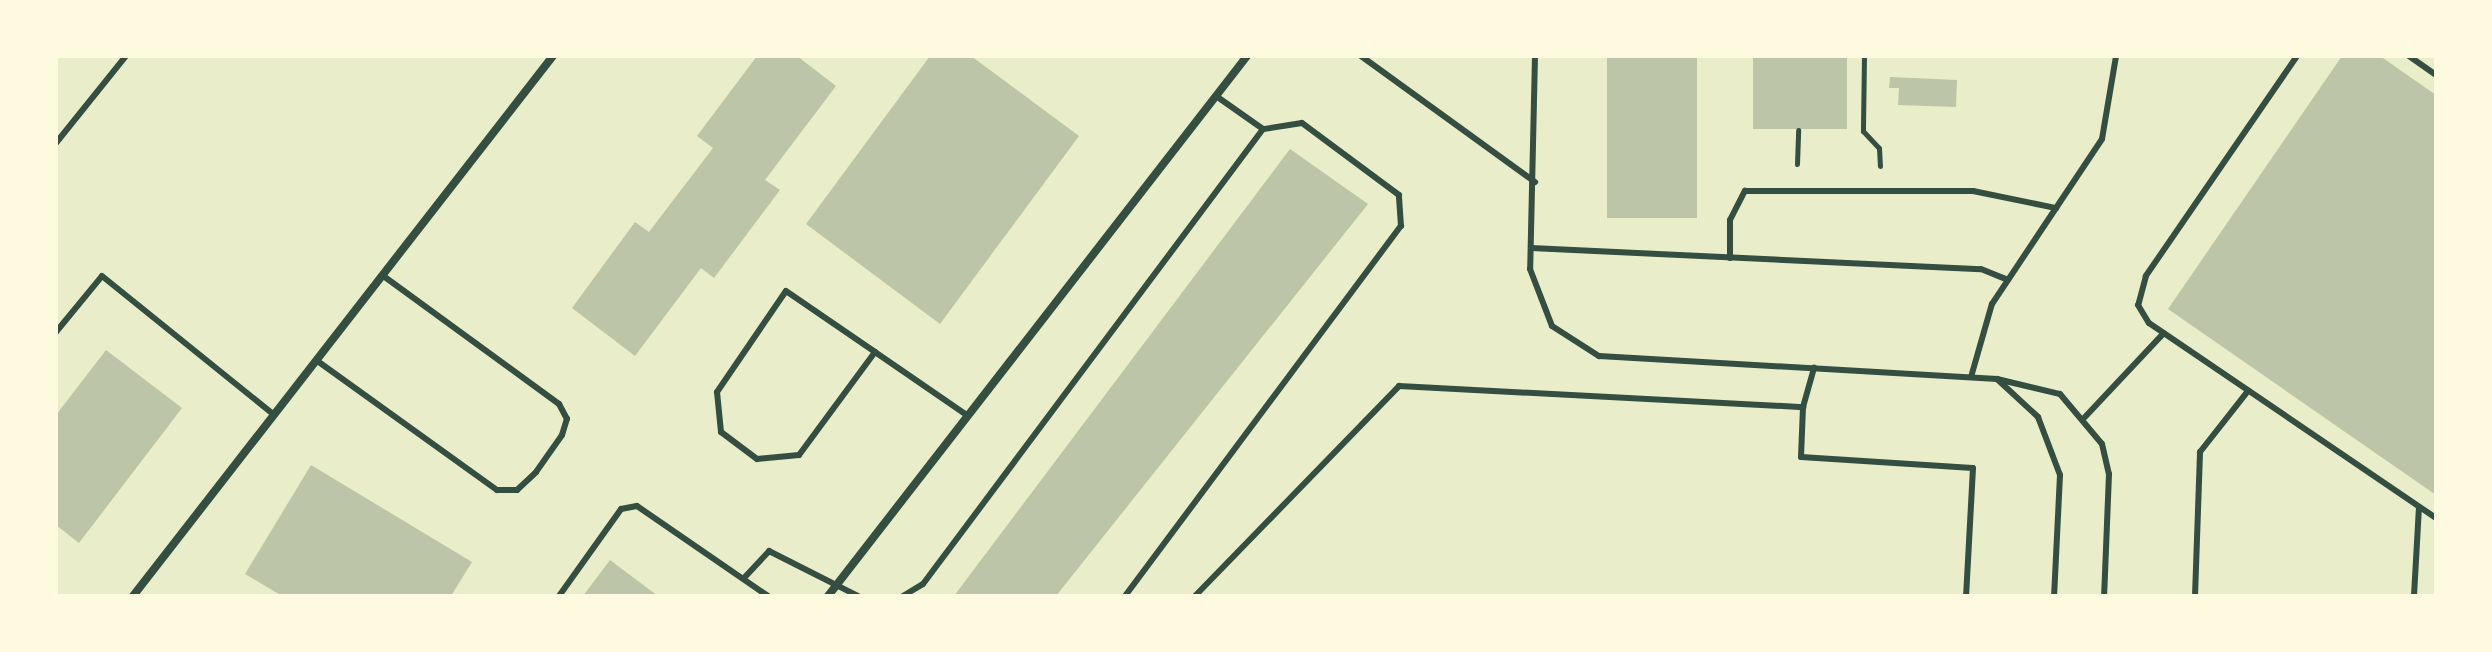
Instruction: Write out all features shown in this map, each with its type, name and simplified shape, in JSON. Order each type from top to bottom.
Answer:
[{"type":"street","points":[[133,596],[553,56]]},
{"type":"street","points":[[830,592],[1247,56]]},
{"type":"lane","points":[[56,143],[126,56]]},
{"type":"lane","points":[[1361,56],[1535,182]]},
{"type":"lane","points":[[1535,56],[1535,182],[1531,248],[1537,298],[1552,326],[1599,356],[1997,379],[2060,394],[2085,417],[2109,474],[2104,596]]},
{"type":"lane","points":[[1971,377],[1992,304],[2102,139],[2116,56]]},
{"type":"lane","points":[[2297,56],[2138,290],[2138,305],[2164,333],[2436,518]]},
{"type":"lane","points":[[2409,56],[2436,75]]},
{"type":"lane","points":[[1125,596],[1401,226],[1399,195],[1302,123],[1263,129],[1216,96]]},
{"type":"lane","points":[[903,596],[923,584],[1263,129]]},
{"type":"lane","points":[[1730,258],[1730,220],[1745,191],[1973,191],[2056,208]]},
{"type":"lane","points":[[1531,248],[1981,269],[2008,280]]},
{"type":"lane","points":[[316,360],[497,490],[517,490],[536,472],[562,435],[567,419],[559,404],[382,275]]},
{"type":"lane","points":[[56,332],[102,276],[273,414]]},
{"type":"lane","points":[[875,352],[799,455],[757,459],[721,432],[717,392],[786,291],[875,352],[968,416]]},
{"type":"lane","points":[[2085,417],[2164,333]]},
{"type":"lane","points":[[1814,368],[1803,407],[1801,457],[1973,468],[1966,596]]},
{"type":"lane","points":[[1997,379],[2038,417],[2060,475],[2054,596]]},
{"type":"lane","points":[[1195,596],[1399,386],[1803,407]]},
{"type":"lane","points":[[2195,596],[2200,452],[2248,391]]},
{"type":"lane","points":[[559,596],[621,509],[637,506],[768,596]]},
{"type":"lane","points":[[2414,596],[2419,507]]},
{"type":"lane","points":[[744,578],[769,551],[830,592],[858,596]]},
{"type":"path","points":[[1864,56],[1863,131],[1879,148],[1880,166]]},
{"type":"path","points":[[1797,164],[1798,130]]},
{"type":"building","points":[[757,56],[797,56],[836,86],[765,180],[780,190],[714,278],[701,268],[635,356],[572,308],[635,222],[649,232],[713,148],[697,136]]},
{"type":"building","points":[[930,56],[971,56],[1079,136],[940,324],[806,224]]},
{"type":"building","points":[[1607,56],[1697,56],[1697,218],[1607,218]]},
{"type":"building","points":[[1753,56],[1847,56],[1847,129],[1753,129]]},
{"type":"building","points":[[2342,56],[2380,56],[2436,95],[2436,495],[2168,309]]},
{"type":"building","points":[[1890,77],[1957,80],[1956,107],[1898,105],[1899,88],[1889,88]]},
{"type":"building","points":[[1290,149],[1368,204],[1056,596],[954,596]]},
{"type":"building","points":[[106,350],[182,408],[79,543],[56,525],[56,415]]},
{"type":"building","points":[[311,465],[472,562],[451,596],[282,596],[245,574]]},
{"type":"building","points":[[610,560],[658,596],[583,596]]}]
